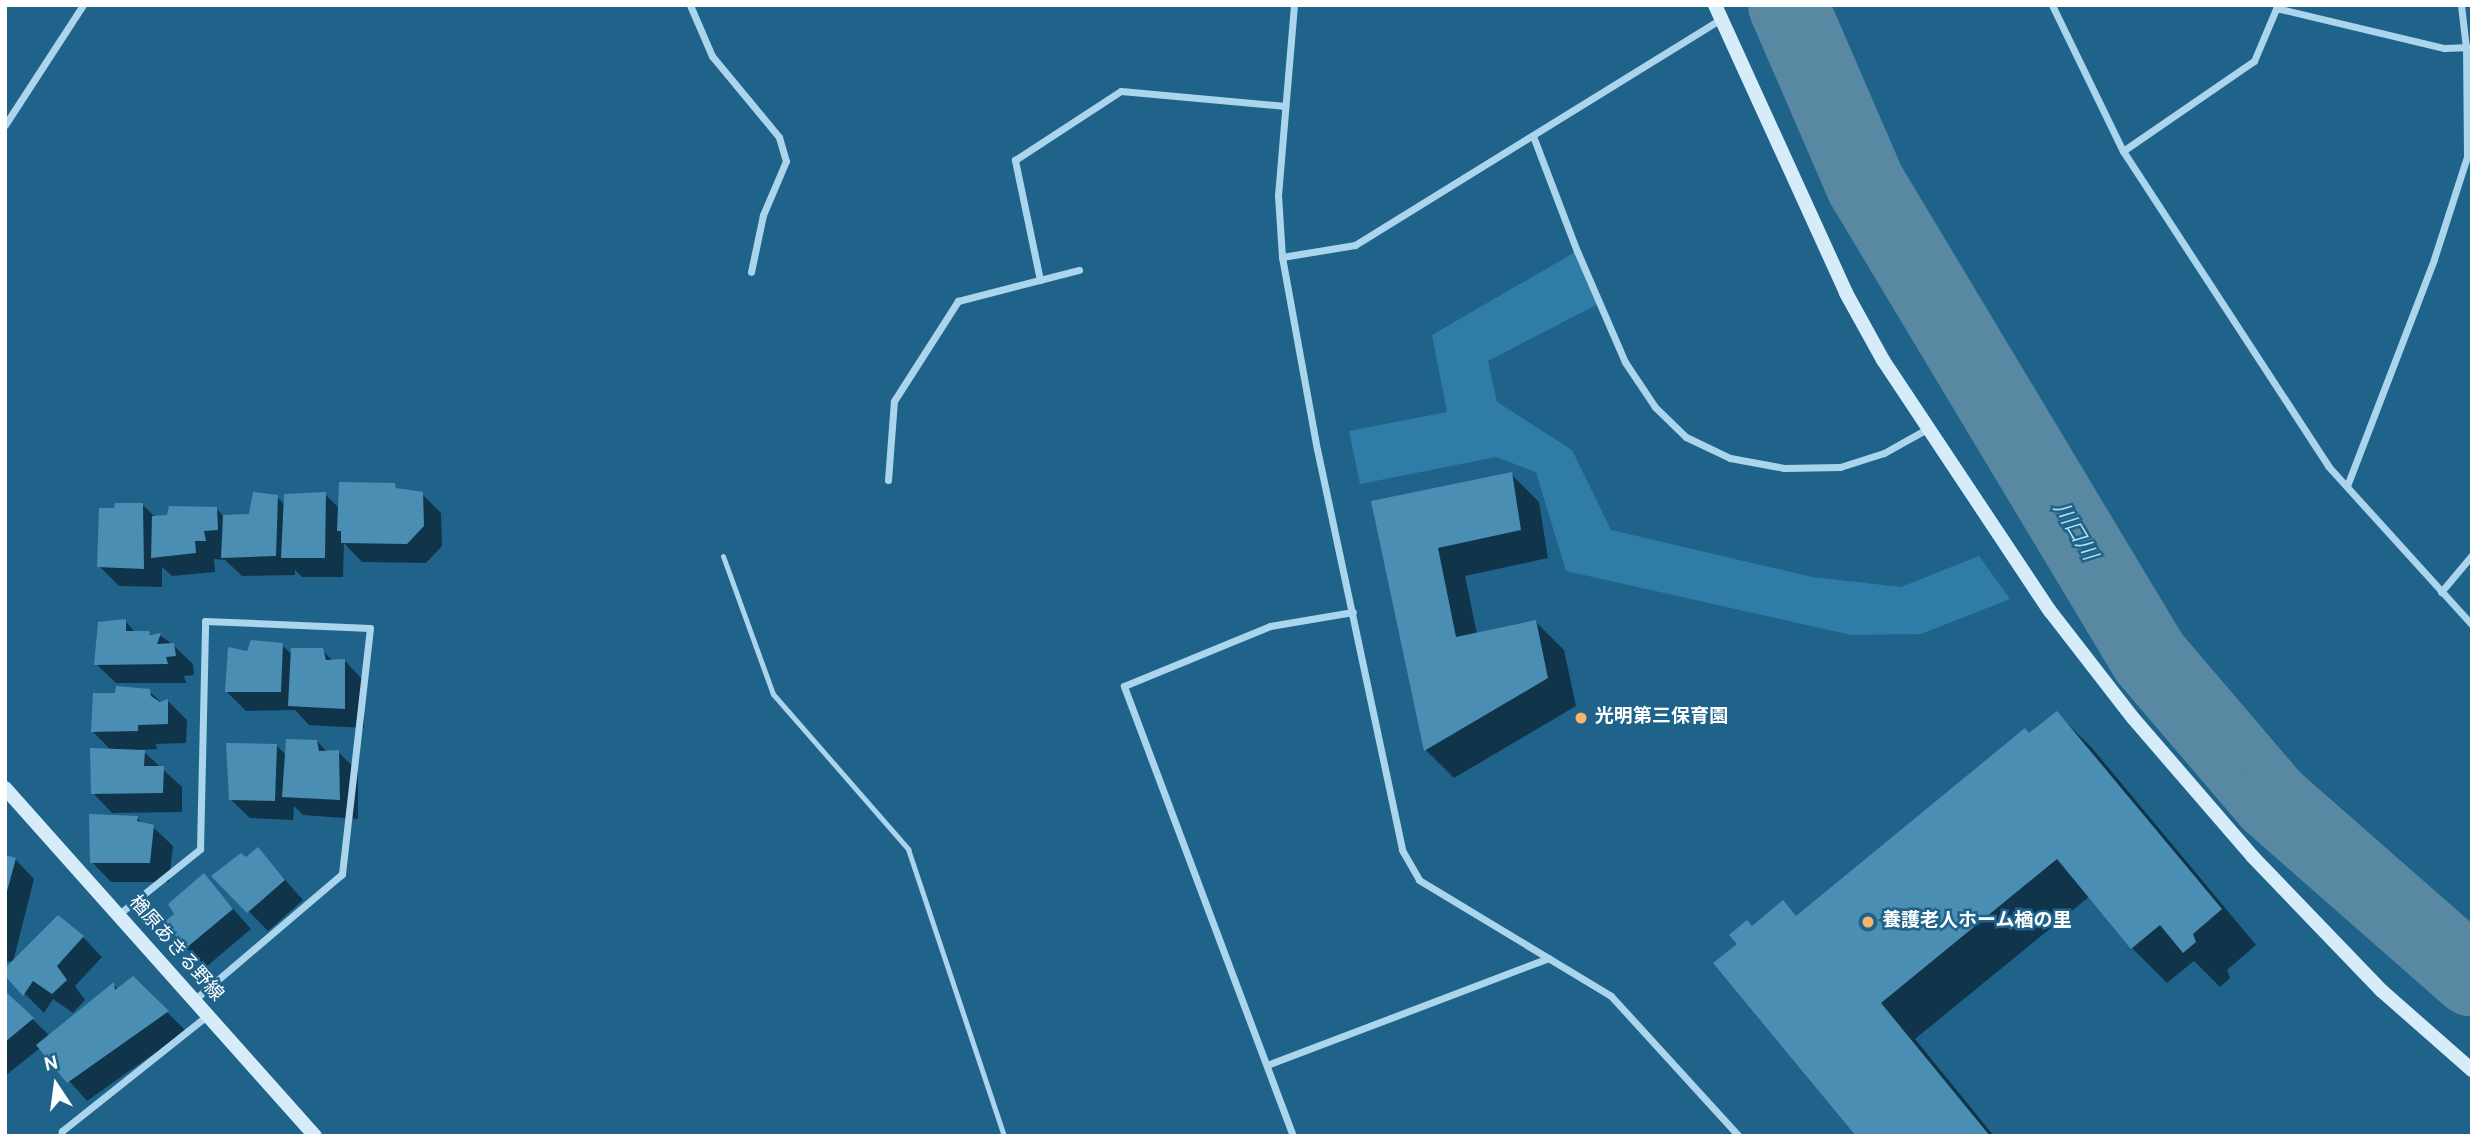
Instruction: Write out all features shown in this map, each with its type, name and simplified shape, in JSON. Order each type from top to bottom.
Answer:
[{"type":"street","points":[[5,125],[83,5]]},
{"type":"street","points":[[690,5],[712,55],[779,137],[786,161],[763,215],[751,272]]},
{"type":"street","points":[[1294,5],[1278,195],[1282,257],[1317,449],[1402,849],[1419,880],[1611,996],[1739,1136]]},
{"type":"street","points":[[1715,5],[1846,293],[1883,360],[2050,611],[2191,789],[2253,858],[2382,991],[2472,1070]]},
{"type":"street","points":[[2052,5],[2123,151],[2328,466],[2472,625]]},
{"type":"street","points":[[2347,486],[2434,259],[2467,157],[2469,48],[2461,5]]},
{"type":"street","points":[[2123,151],[2254,61],[2276,7],[2444,48],[2469,48]]},
{"type":"street","points":[[1282,257],[1355,245],[1721,19]]},
{"type":"street","points":[[1040,280],[1015,160],[1121,91],[1285,106]]},
{"type":"street","points":[[1533,136],[1577,251],[1625,362],[1655,407],[1686,436],[1730,458],[1784,468],[1840,467],[1884,453],[1927,429]]},
{"type":"street","points":[[888,480],[894,401],[958,301],[1079,270]]},
{"type":"street","points":[[2441,592],[2472,555]]},
{"type":"street","points":[[1293,1136],[1124,686],[1270,626],[1353,612]]},
{"type":"street","points":[[119,914],[200,849],[205,621],[370,628],[342,874],[194,1000]]},
{"type":"street","name":"楢原あきる野線","points":[[5,788],[315,1136]]},
{"type":"street","points":[[1267,1065],[1548,958]]},
{"type":"street","points":[[61,1136],[62,1131],[208,1015]]},
{"type":"lane","points":[[723,556],[773,694],[908,849],[1004,1136]]},
{"type":"shaded area","points":[[1577,251],[1600,303],[1488,361],[1497,402],[1572,450],[1611,530],[1812,577],[1901,587],[1979,556],[2010,599],[1921,634],[1851,635],[1566,571],[1536,472],[1496,457],[1360,484],[1349,431],[1447,412],[1432,335]]},
{"type":"building","name":"光明第三保育園","points":[[1512,472],[1521,530],[1438,548],[1456,637],[1536,620],[1548,678],[1424,751],[1371,501]]},
{"type":"building","points":[[339,482],[395,483],[396,488],[423,492],[424,526],[407,544],[341,543],[341,531],[337,531]]},
{"type":"building","points":[[253,492],[278,495],[276,556],[221,558],[223,515],[249,514]]},
{"type":"building","points":[[326,492],[325,558],[281,558],[284,494]]},
{"type":"building","points":[[115,503],[143,503],[144,569],[97,567],[99,508],[114,508]]},
{"type":"building","points":[[169,506],[217,507],[218,530],[204,531],[206,541],[195,541],[196,553],[151,558],[152,516],[167,515]]},
{"type":"building","points":[[126,619],[126,631],[149,631],[150,635],[161,633],[157,644],[174,643],[176,656],[166,657],[168,664],[94,665],[98,622]]},
{"type":"building","points":[[251,640],[283,643],[281,692],[225,692],[228,647],[247,651]]},
{"type":"building","points":[[291,648],[323,648],[326,660],[345,659],[345,709],[288,706]]},
{"type":"building","points":[[116,686],[150,689],[151,696],[160,702],[168,699],[168,724],[138,725],[138,731],[91,732],[93,693],[115,693]]},
{"type":"building","name":"養護老人ホーム楢の里","points":[[2057,711],[2222,909],[2193,934],[2196,942],[2183,953],[2160,925],[2131,949],[2057,859],[1881,1003],[1990,1136],[1856,1136],[1713,963],[1737,944],[1729,935],[1747,920],[1752,926],[1783,900],[1796,916],[2025,728],[2029,733]]},
{"type":"building","points":[[286,739],[317,740],[319,751],[339,750],[340,800],[282,797]]},
{"type":"building","points":[[226,743],[277,744],[275,801],[229,800]]},
{"type":"building","points":[[90,748],[145,750],[144,766],[164,766],[163,793],[91,794]]},
{"type":"building","points":[[89,814],[138,816],[137,821],[154,825],[150,863],[90,863]]},
{"type":"building","points":[[258,847],[285,880],[247,913],[211,876],[241,853],[246,857]]},
{"type":"building","points":[[5,855],[16,858],[6,895],[5,895]]},
{"type":"building","points":[[204,873],[233,909],[185,949],[165,921],[174,914],[168,904]]},
{"type":"building","points":[[58,915],[84,936],[57,966],[67,980],[52,994],[33,981],[23,996],[5,976],[5,968]]},
{"type":"building","points":[[133,976],[169,1011],[67,1083],[36,1045],[114,982],[115,990]]},
{"type":"building","points":[[5,991],[34,1018],[5,1042]]},
{"type":"waterway","name":"川口川","points":[[1788,5],[1866,185],[2149,657],[2272,801],[2472,977]]},
{"type":"place","name":"光明第三保育園","points":[[1581,718]]},
{"type":"place","name":"養護老人ホーム楢の里","points":[[1868,922]]}]
